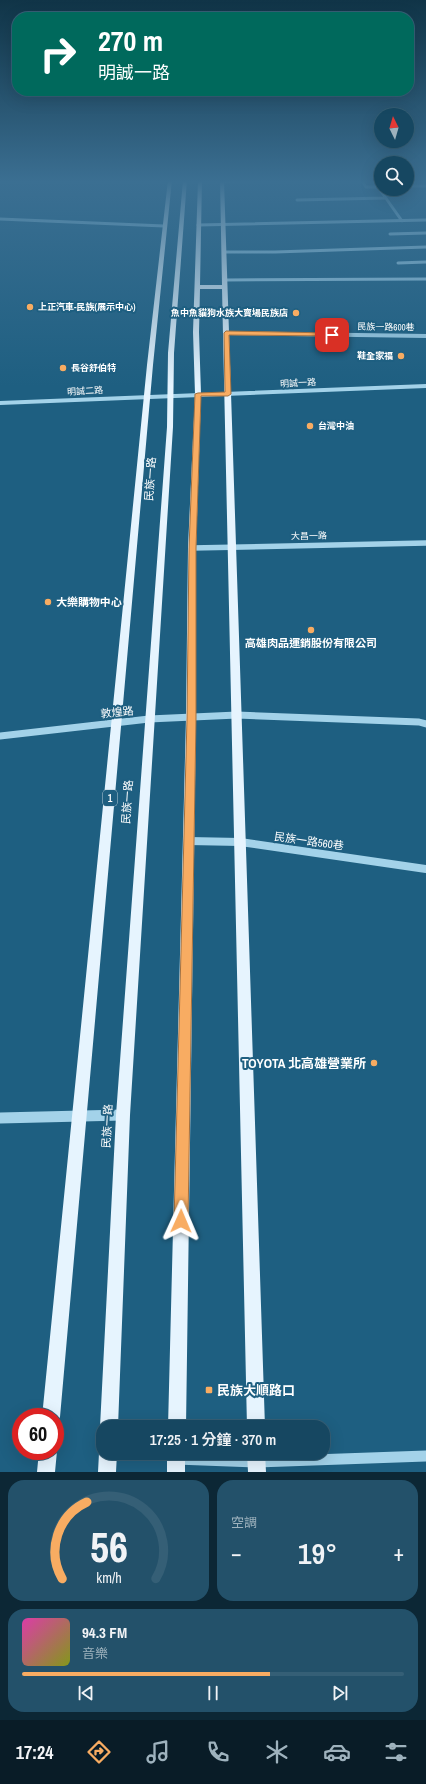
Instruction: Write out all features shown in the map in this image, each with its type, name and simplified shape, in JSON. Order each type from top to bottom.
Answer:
[{"type":"main road","name":"民族一路","points":[[109,1420],[123,1116],[172,395],[166,249]]},
{"type":"main road","name":"民族一路","points":[[52,1408],[147,396],[174,249]]},
{"type":"main road","points":[[177,1420],[189,841],[192,548],[198,394],[196,332],[198,249]]},
{"type":"main road","points":[[224,249],[256,1420]]},
{"type":"main road","points":[[197,287],[225,283]]},
{"type":"main road","points":[[46,1472],[47,1460]]},
{"type":"main road","points":[[107,1472],[108,1460]]},
{"type":"street","points":[[224,252],[375,249]]},
{"type":"street","points":[[398,263],[426,262]]},
{"type":"street","points":[[225,283],[426,279]]},
{"type":"street","name":"民族一路600巷","points":[[226,333],[426,336]]},
{"type":"street","name":"明誠一路","points":[[172,395],[426,386]]},
{"type":"street","name":"明誠二路","points":[[0,404],[172,395]]},
{"type":"street","name":"大昌一路","points":[[192,548],[426,543]]},
{"type":"street","name":"敦煌路","points":[[0,736],[149,719],[236,715],[419,722],[426,724]]},
{"type":"street","name":"民族一路560巷","points":[[189,841],[240,842],[426,869]]},
{"type":"street","points":[[0,1118],[123,1116]]},
{"type":"street","points":[[176,1461],[257,1462],[426,1456]]},
{"type":"place","name":"上正汽車-民族(展示中心)","points":[[30,307]]},
{"type":"place","name":"魚中魚貓狗水族大賣場民族店","points":[[296,313]]},
{"type":"place","name":"鞋全家福","points":[[401,356]]},
{"type":"place","name":"長谷舒伯特","points":[[63,368]]},
{"type":"place","name":"台灣中油","points":[[310,426]]},
{"type":"place","name":"大樂購物中心","points":[[48,602]]},
{"type":"place","name":"高雄肉品運銷股份有限公司","points":[[311,630]]},
{"type":"place","name":"TOYOTA 北高雄營業所","points":[[374,1063]]},
{"type":"place","name":"民族大順路口","points":[[209,1390]]},
{"type":"route","points":[[181,1221],[189,841],[192,548],[198,394],[228,394],[226,333],[332,335]]}]
